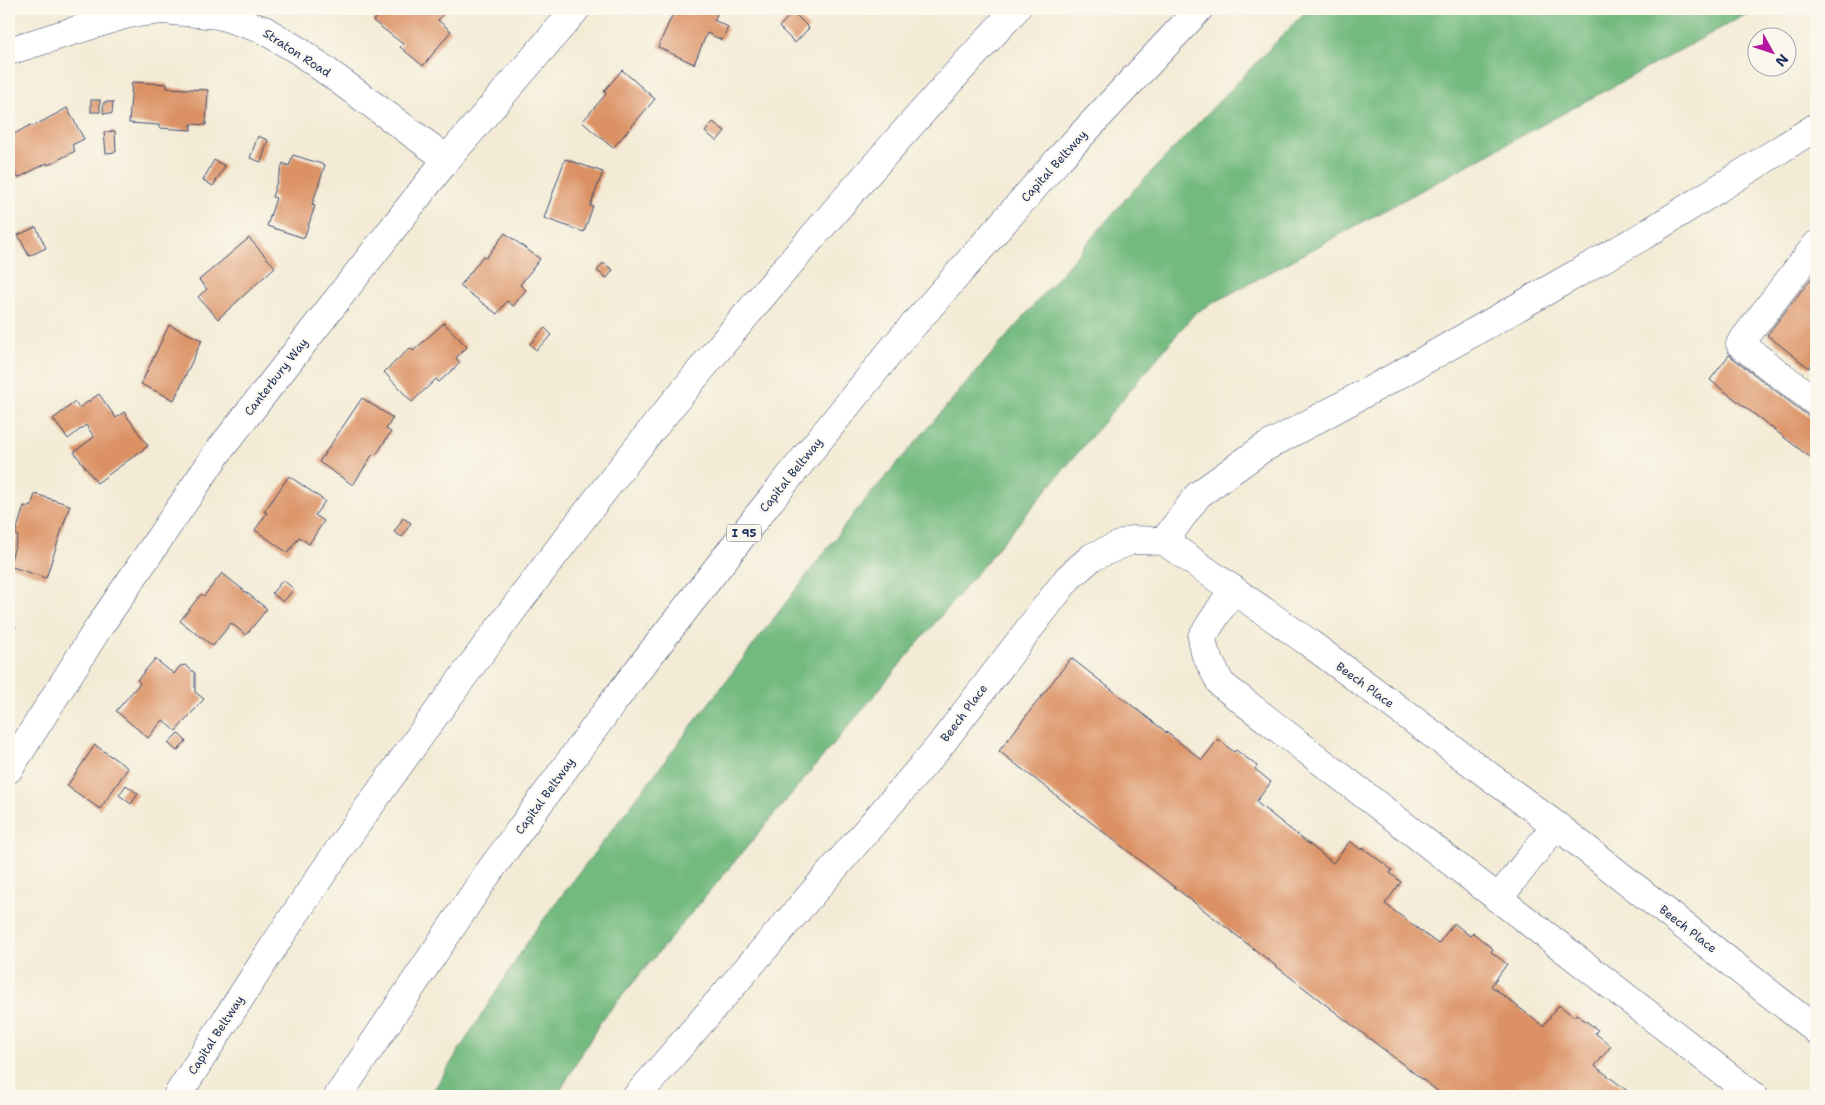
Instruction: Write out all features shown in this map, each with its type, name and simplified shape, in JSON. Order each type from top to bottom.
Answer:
[{"type":"main road","name":"Canterbury Way","points":[[9,769],[96,630],[218,452],[447,159],[576,9]]},
{"type":"main road","name":"Capital Beltway","points":[[177,1096],[250,982],[374,800],[505,620],[650,433],[792,260],[954,76],[1016,9]]},
{"type":"main road","name":"Capital Beltway","points":[[338,1096],[486,876],[614,702],[756,518],[902,339],[1058,160],[1199,9]]},
{"type":"main road","name":"Straton Road","points":[[9,51],[128,14],[162,10],[219,15],[264,30],[299,51],[447,159]]},
{"type":"main road","points":[[1164,541],[1198,495],[1262,449],[1400,374],[1643,236],[1816,127]]},
{"type":"main road","points":[[1816,245],[1740,344],[1816,402]]},
{"type":"main road","name":"Beech Place","points":[[637,1096],[938,748],[1068,578],[1092,557],[1132,540],[1164,541],[1233,589],[1556,825],[1816,1030]]},
{"type":"main road","points":[[1233,589],[1202,637],[1205,653],[1222,684],[1754,1096]]},
{"type":"main road","points":[[1498,899],[1556,825]]},
{"type":"green space","points":[[1308,9],[1756,9],[1195,313],[601,1021],[557,1096],[430,1096],[534,932],[856,511],[1129,195]]},
{"type":"building","points":[[383,9],[443,9],[446,11],[438,20],[451,31],[423,66],[400,47],[403,44],[373,21]]},
{"type":"building","points":[[675,9],[720,9],[714,20],[728,27],[722,40],[707,33],[694,64],[658,47]]},
{"type":"building","points":[[793,12],[809,28],[795,43],[779,27]]},
{"type":"building","points":[[622,70],[655,99],[613,148],[582,122],[606,94],[604,91]]},
{"type":"building","points":[[132,82],[167,84],[167,88],[208,90],[206,125],[191,124],[191,130],[159,128],[159,125],[129,123]]},
{"type":"building","points":[[91,100],[100,100],[100,112],[91,112]]},
{"type":"building","points":[[104,102],[113,102],[112,114],[103,113]]},
{"type":"building","points":[[67,108],[84,139],[72,145],[75,151],[18,178],[9,160],[9,137]]},
{"type":"building","points":[[713,122],[725,131],[717,141],[705,132]]},
{"type":"building","points":[[115,131],[116,152],[106,153],[104,132]]},
{"type":"building","points":[[258,136],[268,140],[261,162],[250,158]]},
{"type":"building","points":[[293,155],[325,165],[312,205],[315,206],[304,238],[267,226],[276,198],[272,197],[283,163],[289,166]]},
{"type":"building","points":[[565,159],[603,172],[590,206],[593,206],[584,232],[544,218]]},
{"type":"building","points":[[214,160],[225,166],[213,186],[203,180]]},
{"type":"building","points":[[36,227],[46,248],[29,256],[18,235]]},
{"type":"building","points":[[505,233],[540,259],[520,285],[526,290],[513,306],[507,301],[497,314],[460,286],[483,256],[486,258]]},
{"type":"building","points":[[249,238],[275,267],[218,319],[198,297],[207,289],[199,280]]},
{"type":"building","points":[[603,263],[613,270],[607,278],[597,271]]},
{"type":"building","points":[[1816,272],[1816,358],[1809,368],[1767,335]]},
{"type":"building","points":[[444,323],[467,347],[456,358],[460,363],[439,382],[436,379],[412,402],[384,372],[410,348],[413,351]]},
{"type":"building","points":[[169,325],[202,340],[174,400],[141,384]]},
{"type":"building","points":[[545,328],[552,335],[536,350],[530,344]]},
{"type":"building","points":[[1729,355],[1816,422],[1816,462],[1710,380]]},
{"type":"building","points":[[99,394],[116,418],[124,412],[148,446],[97,483],[74,452],[94,437],[86,425],[68,439],[53,419],[75,402],[79,408]]},
{"type":"building","points":[[362,398],[393,418],[386,429],[391,432],[376,455],[373,454],[353,485],[319,462]]},
{"type":"building","points":[[289,476],[325,501],[315,515],[324,521],[309,544],[299,537],[288,553],[255,530],[267,513],[264,512]]},
{"type":"building","points":[[35,494],[70,505],[46,578],[9,566],[18,536],[15,535],[24,506],[31,507]]},
{"type":"building","points":[[403,518],[411,523],[402,537],[394,532]]},
{"type":"building","points":[[222,573],[267,609],[246,635],[231,623],[213,646],[180,621],[201,594],[204,596]]},
{"type":"building","points":[[283,580],[294,589],[283,602],[272,593]]},
{"type":"building","points":[[9,618],[16,628],[9,632]]},
{"type":"building","points":[[1071,658],[1202,760],[1218,739],[1234,752],[1236,750],[1257,766],[1255,769],[1271,782],[1256,802],[1333,863],[1350,841],[1361,850],[1363,848],[1392,870],[1390,873],[1401,882],[1385,904],[1438,944],[1454,923],[1470,936],[1473,933],[1493,949],[1491,952],[1507,964],[1491,986],[1543,1026],[1559,1005],[1574,1017],[1576,1014],[1598,1030],[1595,1033],[1611,1046],[1595,1066],[1634,1096],[1444,1096],[999,751]]},
{"type":"building","points":[[155,659],[174,674],[180,666],[185,665],[195,673],[195,692],[204,699],[176,731],[163,720],[148,738],[116,711],[140,683],[137,680]]},
{"type":"building","points":[[178,733],[186,741],[177,751],[168,743]]},
{"type":"building","points":[[95,745],[128,768],[100,809],[67,786]]},
{"type":"building","points":[[126,785],[138,794],[131,804],[119,795]]}]
